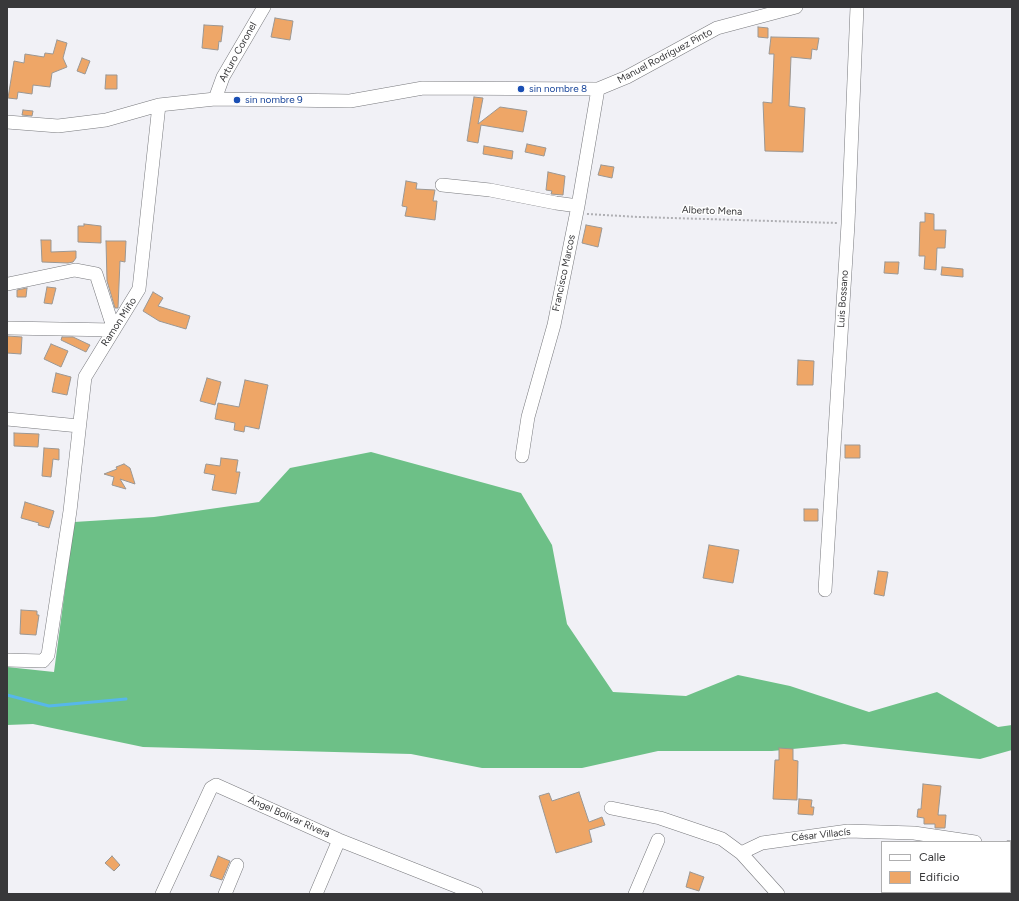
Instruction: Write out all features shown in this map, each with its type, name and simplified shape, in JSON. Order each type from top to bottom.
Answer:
[{"type":"street","name":"Arturo Coronel","points":[[215,99],[223,77],[264,7]]},
{"type":"street","name":"Manuel Rodríguez Pinto","points":[[7,122],[58,126],[106,120],[159,105],[215,99],[350,101],[423,88],[598,88],[628,77],[717,28],[796,7]]},
{"type":"street","name":"Luis Bossano","points":[[825,590],[848,224],[857,7]]},
{"type":"street","name":"Francisco Marcos","points":[[522,456],[528,417],[554,325],[577,209],[598,88]]},
{"type":"street","name":"Ramon Miño","points":[[7,660],[43,661],[48,655],[70,511],[85,376],[140,289],[159,105]]},
{"type":"street","points":[[442,185],[490,190],[577,209]]},
{"type":"street","points":[[7,328],[114,330],[96,274],[75,270],[8,284]]},
{"type":"street","points":[[7,419],[79,426]]},
{"type":"street","name":"Ángel Bolívar Rivera","points":[[162,894],[210,788],[216,785],[339,840],[470,893]]},
{"type":"street","points":[[611,808],[660,818],[722,839],[741,853],[778,894]]},
{"type":"street","name":"César Villacís","points":[[741,853],[762,843],[848,831],[914,833],[968,841]]},
{"type":"street","points":[[316,894],[339,840]]},
{"type":"street","points":[[635,894],[658,840]]},
{"type":"street","points":[[225,894],[237,865]]},
{"type":"path","name":"Alberto Mena","points":[[577,209],[639,217],[848,224]]},
{"type":"green space","points":[[371,452],[521,493],[552,545],[567,624],[613,692],[686,696],[738,675],[790,686],[869,712],[937,692],[998,727],[1012,725],[1012,750],[980,759],[844,744],[772,751],[658,751],[582,768],[482,768],[411,754],[143,747],[33,724],[7,725],[7,667],[54,672],[74,522],[154,517],[259,502],[290,468]]},
{"type":"building","points":[[275,18],[293,21],[290,40],[271,37]]},
{"type":"building","points":[[204,25],[223,26],[221,42],[219,41],[218,50],[202,48]]},
{"type":"building","points":[[758,27],[768,28],[768,38],[758,37]]},
{"type":"building","points":[[771,37],[819,38],[817,50],[812,49],[811,59],[791,57],[789,106],[805,108],[803,152],[765,151],[763,102],[772,103],[774,54],[769,54]]},
{"type":"building","points":[[57,40],[67,43],[63,58],[67,67],[52,73],[50,87],[33,85],[32,94],[18,92],[17,99],[8,98],[14,61],[24,63],[25,54],[44,57],[45,53],[53,54]]},
{"type":"building","points":[[82,58],[90,61],[85,74],[77,71]]},
{"type":"building","points":[[106,75],[117,75],[117,89],[105,89]]},
{"type":"building","points":[[474,97],[483,98],[478,124],[500,107],[527,111],[523,132],[481,125],[478,143],[467,141]]},
{"type":"building","points":[[23,110],[33,111],[32,116],[22,115]]},
{"type":"building","points":[[527,144],[546,148],[544,156],[525,152]]},
{"type":"building","points":[[484,146],[513,151],[512,159],[483,154]]},
{"type":"building","points":[[601,165],[614,167],[612,178],[598,175]]},
{"type":"building","points":[[548,172],[565,176],[563,195],[551,194],[552,191],[546,190]]},
{"type":"building","points":[[406,181],[417,183],[416,189],[435,190],[433,201],[437,201],[435,220],[405,216],[407,207],[402,206]]},
{"type":"building","points":[[925,213],[934,214],[934,230],[946,230],[945,248],[937,248],[936,270],[924,269],[925,256],[919,256],[920,222],[925,222]]},
{"type":"building","points":[[84,224],[101,226],[101,243],[78,242],[78,226],[84,226]]},
{"type":"building","points":[[586,225],[602,228],[598,247],[582,243]]},
{"type":"building","points":[[41,240],[51,240],[51,252],[76,251],[76,258],[73,262],[68,263],[42,262]]},
{"type":"building","points":[[106,241],[126,241],[125,262],[120,261],[118,308],[115,308],[107,281]]},
{"type":"building","points":[[885,262],[899,262],[898,274],[884,273]]},
{"type":"building","points":[[942,267],[963,269],[963,277],[941,275]]},
{"type":"building","points":[[47,287],[56,288],[52,304],[44,303]]},
{"type":"building","points":[[27,288],[26,297],[17,297],[17,290]]},
{"type":"building","points":[[153,292],[163,298],[158,306],[190,316],[186,329],[159,321],[143,311]]},
{"type":"building","points":[[7,336],[22,337],[21,354],[7,353]]},
{"type":"building","points":[[62,337],[73,337],[90,345],[86,352],[61,340]]},
{"type":"building","points":[[51,344],[68,351],[61,367],[44,359]]},
{"type":"building","points":[[798,360],[814,361],[813,385],[797,385]]},
{"type":"building","points":[[56,373],[71,377],[67,395],[52,392]]},
{"type":"building","points":[[207,378],[221,382],[215,405],[200,401]]},
{"type":"building","points":[[245,380],[268,385],[259,429],[245,426],[244,432],[234,430],[235,423],[215,419],[218,403],[239,407]]},
{"type":"building","points":[[14,433],[39,434],[38,447],[14,446]]},
{"type":"building","points":[[845,445],[860,445],[860,458],[845,458]]},
{"type":"building","points":[[44,448],[59,449],[59,460],[53,459],[51,477],[42,476]]},
{"type":"building","points":[[221,458],[238,460],[236,472],[240,472],[236,494],[212,490],[215,475],[204,473],[206,464],[220,466]]},
{"type":"building","points":[[124,464],[130,468],[135,484],[120,479],[126,489],[112,485],[114,477],[104,474],[117,469],[116,467]]},
{"type":"building","points":[[25,502],[54,511],[49,528],[38,525],[39,523],[21,518]]},
{"type":"building","points":[[804,509],[818,509],[818,521],[804,521]]},
{"type":"building","points":[[709,545],[739,550],[733,583],[703,578]]},
{"type":"building","points":[[878,571],[888,572],[884,596],[874,594]]},
{"type":"building","points":[[21,610],[37,611],[37,615],[39,615],[36,635],[20,634]]},
{"type":"building","points":[[779,748],[793,749],[793,760],[798,761],[797,800],[773,799],[775,760],[779,760]]},
{"type":"building","points":[[923,784],[941,786],[938,815],[946,815],[945,828],[935,828],[935,824],[924,824],[924,818],[917,817],[918,809],[921,809]]},
{"type":"building","points":[[579,792],[589,822],[602,817],[605,825],[589,830],[592,842],[556,853],[539,796],[549,793],[552,801]]},
{"type":"building","points":[[799,799],[812,800],[811,807],[814,807],[813,815],[798,814]]},
{"type":"building","points":[[112,856],[120,865],[114,871],[105,863]]},
{"type":"building","points":[[218,856],[230,861],[222,880],[210,876]]},
{"type":"building","points":[[690,872],[704,877],[699,891],[686,887]]},
{"type":"waterway","points":[[7,695],[49,706],[126,699]]},
{"type":"place","name":"sin nombre 8","points":[[521,89]]},
{"type":"place","name":"sin nombre 9","points":[[237,100]]}]
